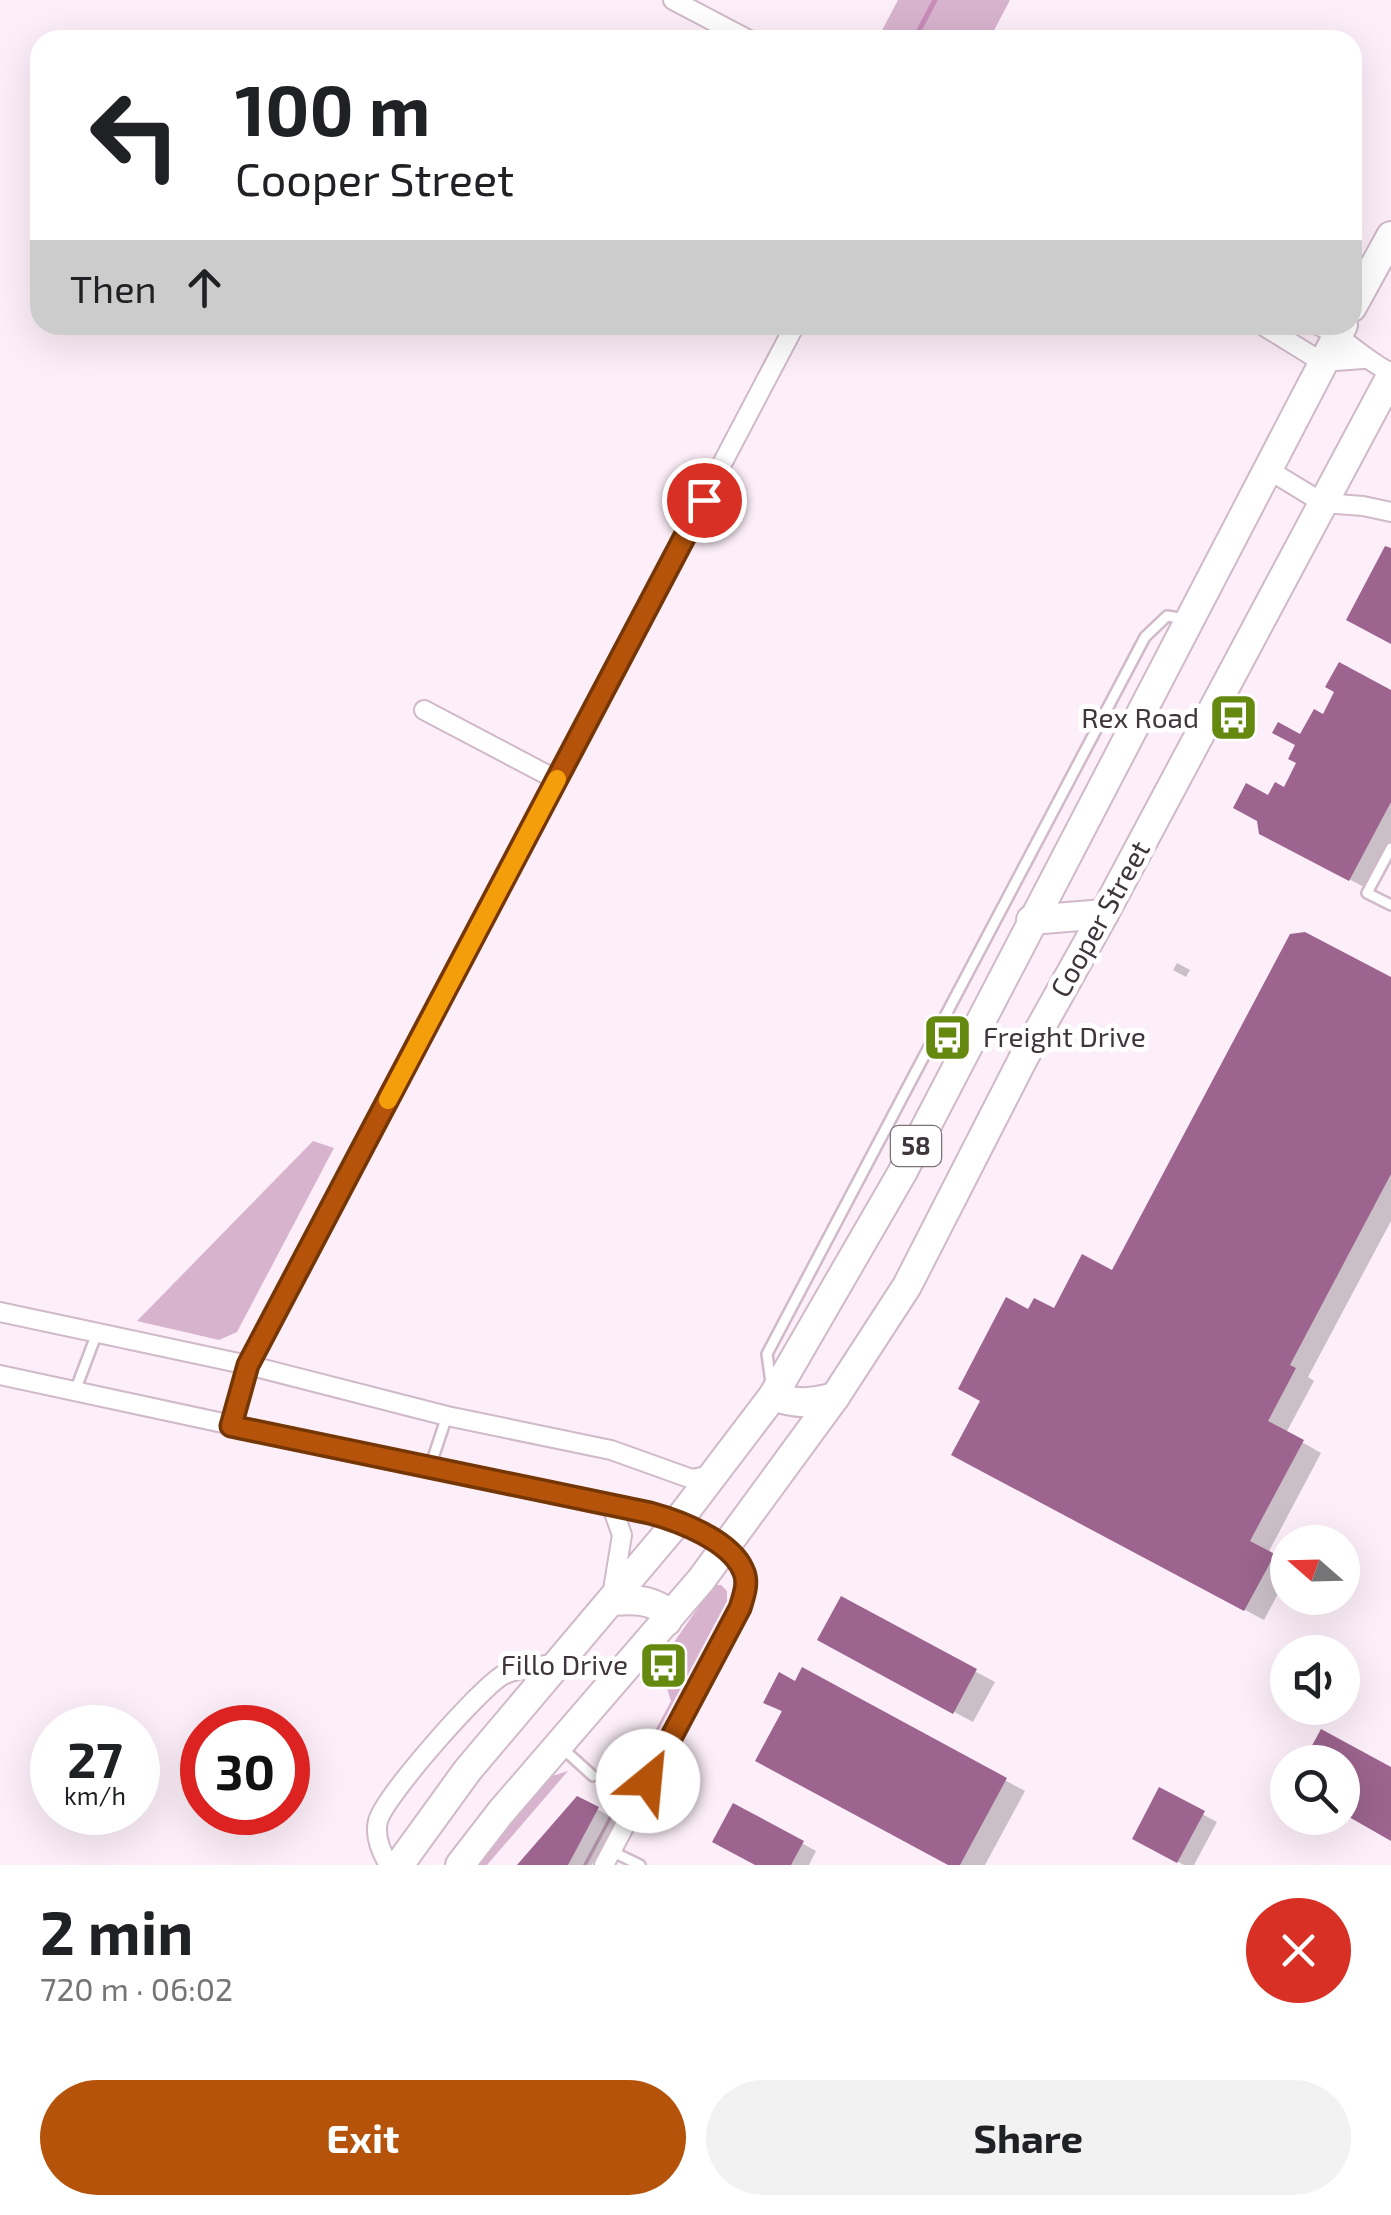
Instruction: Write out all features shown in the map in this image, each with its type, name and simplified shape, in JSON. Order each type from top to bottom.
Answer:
[{"type":"main road","points":[[1362,289],[1391,236]]},
{"type":"main road","name":"Cooper Street","points":[[399,1865],[467,1771],[678,1521],[773,1396],[902,1173],[1322,362],[1331,335]]},
{"type":"main road","name":"Cooper Street","points":[[460,1865],[723,1549],[835,1397],[907,1286],[1023,1058],[1104,914],[1391,375]]},
{"type":"main road","points":[[1032,920],[1104,914]]},
{"type":"main road","points":[[773,1396],[808,1404],[835,1397]]},
{"type":"main road","points":[[611,1601],[653,1602],[664,1610],[666,1621]]},
{"type":"street","points":[[673,0],[730,30]]},
{"type":"street","points":[[231,1426],[248,1365],[790,335]]},
{"type":"street","points":[[1278,335],[1322,362],[1363,359]]},
{"type":"street","points":[[1342,335],[1363,359],[1391,375]]},
{"type":"street","points":[[1267,469],[1322,503],[1391,512]]},
{"type":"street","points":[[424,710],[557,780]]},
{"type":"street","points":[[0,1312],[611,1450],[692,1479],[712,1475]]},
{"type":"street","points":[[0,1374],[429,1470],[610,1504],[678,1521],[723,1549],[745,1572],[746,1588],[740,1608],[607,1858]]},
{"type":"street","points":[[610,1504],[622,1535],[611,1601]]},
{"type":"street","points":[[389,1865],[377,1835],[378,1821],[397,1790],[483,1691],[504,1674],[557,1663]]},
{"type":"lane","points":[[773,1396],[767,1354],[1144,637],[1167,616],[1190,619]]},
{"type":"lane","points":[[1391,848],[1367,893],[1391,906]]},
{"type":"lane","points":[[75,1391],[96,1332]]},
{"type":"lane","points":[[429,1470],[447,1416]]},
{"type":"lane","points":[[559,1745],[592,1776]]},
{"type":"lane","points":[[607,1858],[640,1865]]},
{"type":"shaded area","points":[[898,0],[1010,0],[994,30],[882,30]]},
{"type":"shaded area","points":[[313,1141],[334,1148],[237,1332],[219,1340],[137,1321]]},
{"type":"shaded area","points":[[714,1585],[727,1591],[727,1601],[587,1865],[583,1865],[671,1701],[660,1667]]},
{"type":"shaded area","points":[[568,1771],[487,1865],[477,1865],[549,1777]]},
{"type":"building","points":[[1385,546],[1391,548],[1391,644],[1346,620]]},
{"type":"building","points":[[1339,662],[1391,690],[1391,802],[1349,881],[1259,834],[1257,821],[1233,808],[1246,783],[1268,795],[1275,782],[1284,787],[1296,763],[1288,759],[1295,745],[1272,733],[1278,722],[1300,734],[1314,709],[1323,714],[1334,692],[1325,687]]},
{"type":"building","points":[[1305,932],[1391,977],[1391,1174],[1290,1365],[1296,1368],[1268,1421],[1304,1440],[1250,1541],[1270,1551],[1270,1563],[1244,1611],[951,1455],[980,1401],[958,1389],[1006,1297],[1028,1309],[1034,1298],[1054,1308],[1082,1254],[1112,1270],[1290,934]]},
{"type":"building","points":[[841,1596],[977,1669],[953,1714],[817,1640]]},
{"type":"building","points":[[802,1667],[1007,1778],[960,1865],[948,1865],[755,1761],[782,1711],[763,1703],[779,1672],[795,1681]]},
{"type":"building","points":[[1321,1729],[1350,1745],[1312,1745]]},
{"type":"building","points":[[1360,1750],[1391,1767],[1391,1841],[1360,1823]]},
{"type":"building","points":[[1159,1787],[1205,1811],[1177,1863],[1132,1839]]},
{"type":"building","points":[[577,1796],[599,1807],[568,1865],[517,1865]]},
{"type":"building","points":[[733,1803],[804,1841],[791,1865],[755,1865],[712,1842]]},
{"type":"waterway","points":[[919,30],[935,0]]},
{"type":"slow traffic","points":[[388,1100],[557,779]]},
{"type":"place","name":"Rex Road","points":[[1234,718]]},
{"type":"place","name":"Freight Drive","points":[[948,1037]]},
{"type":"place","name":"Fillo Drive","points":[[663,1665]]},
{"type":"route","points":[[648,1781],[740,1608],[746,1588],[745,1572],[738,1561],[701,1532],[650,1513],[231,1426],[248,1365],[704,500]]}]
